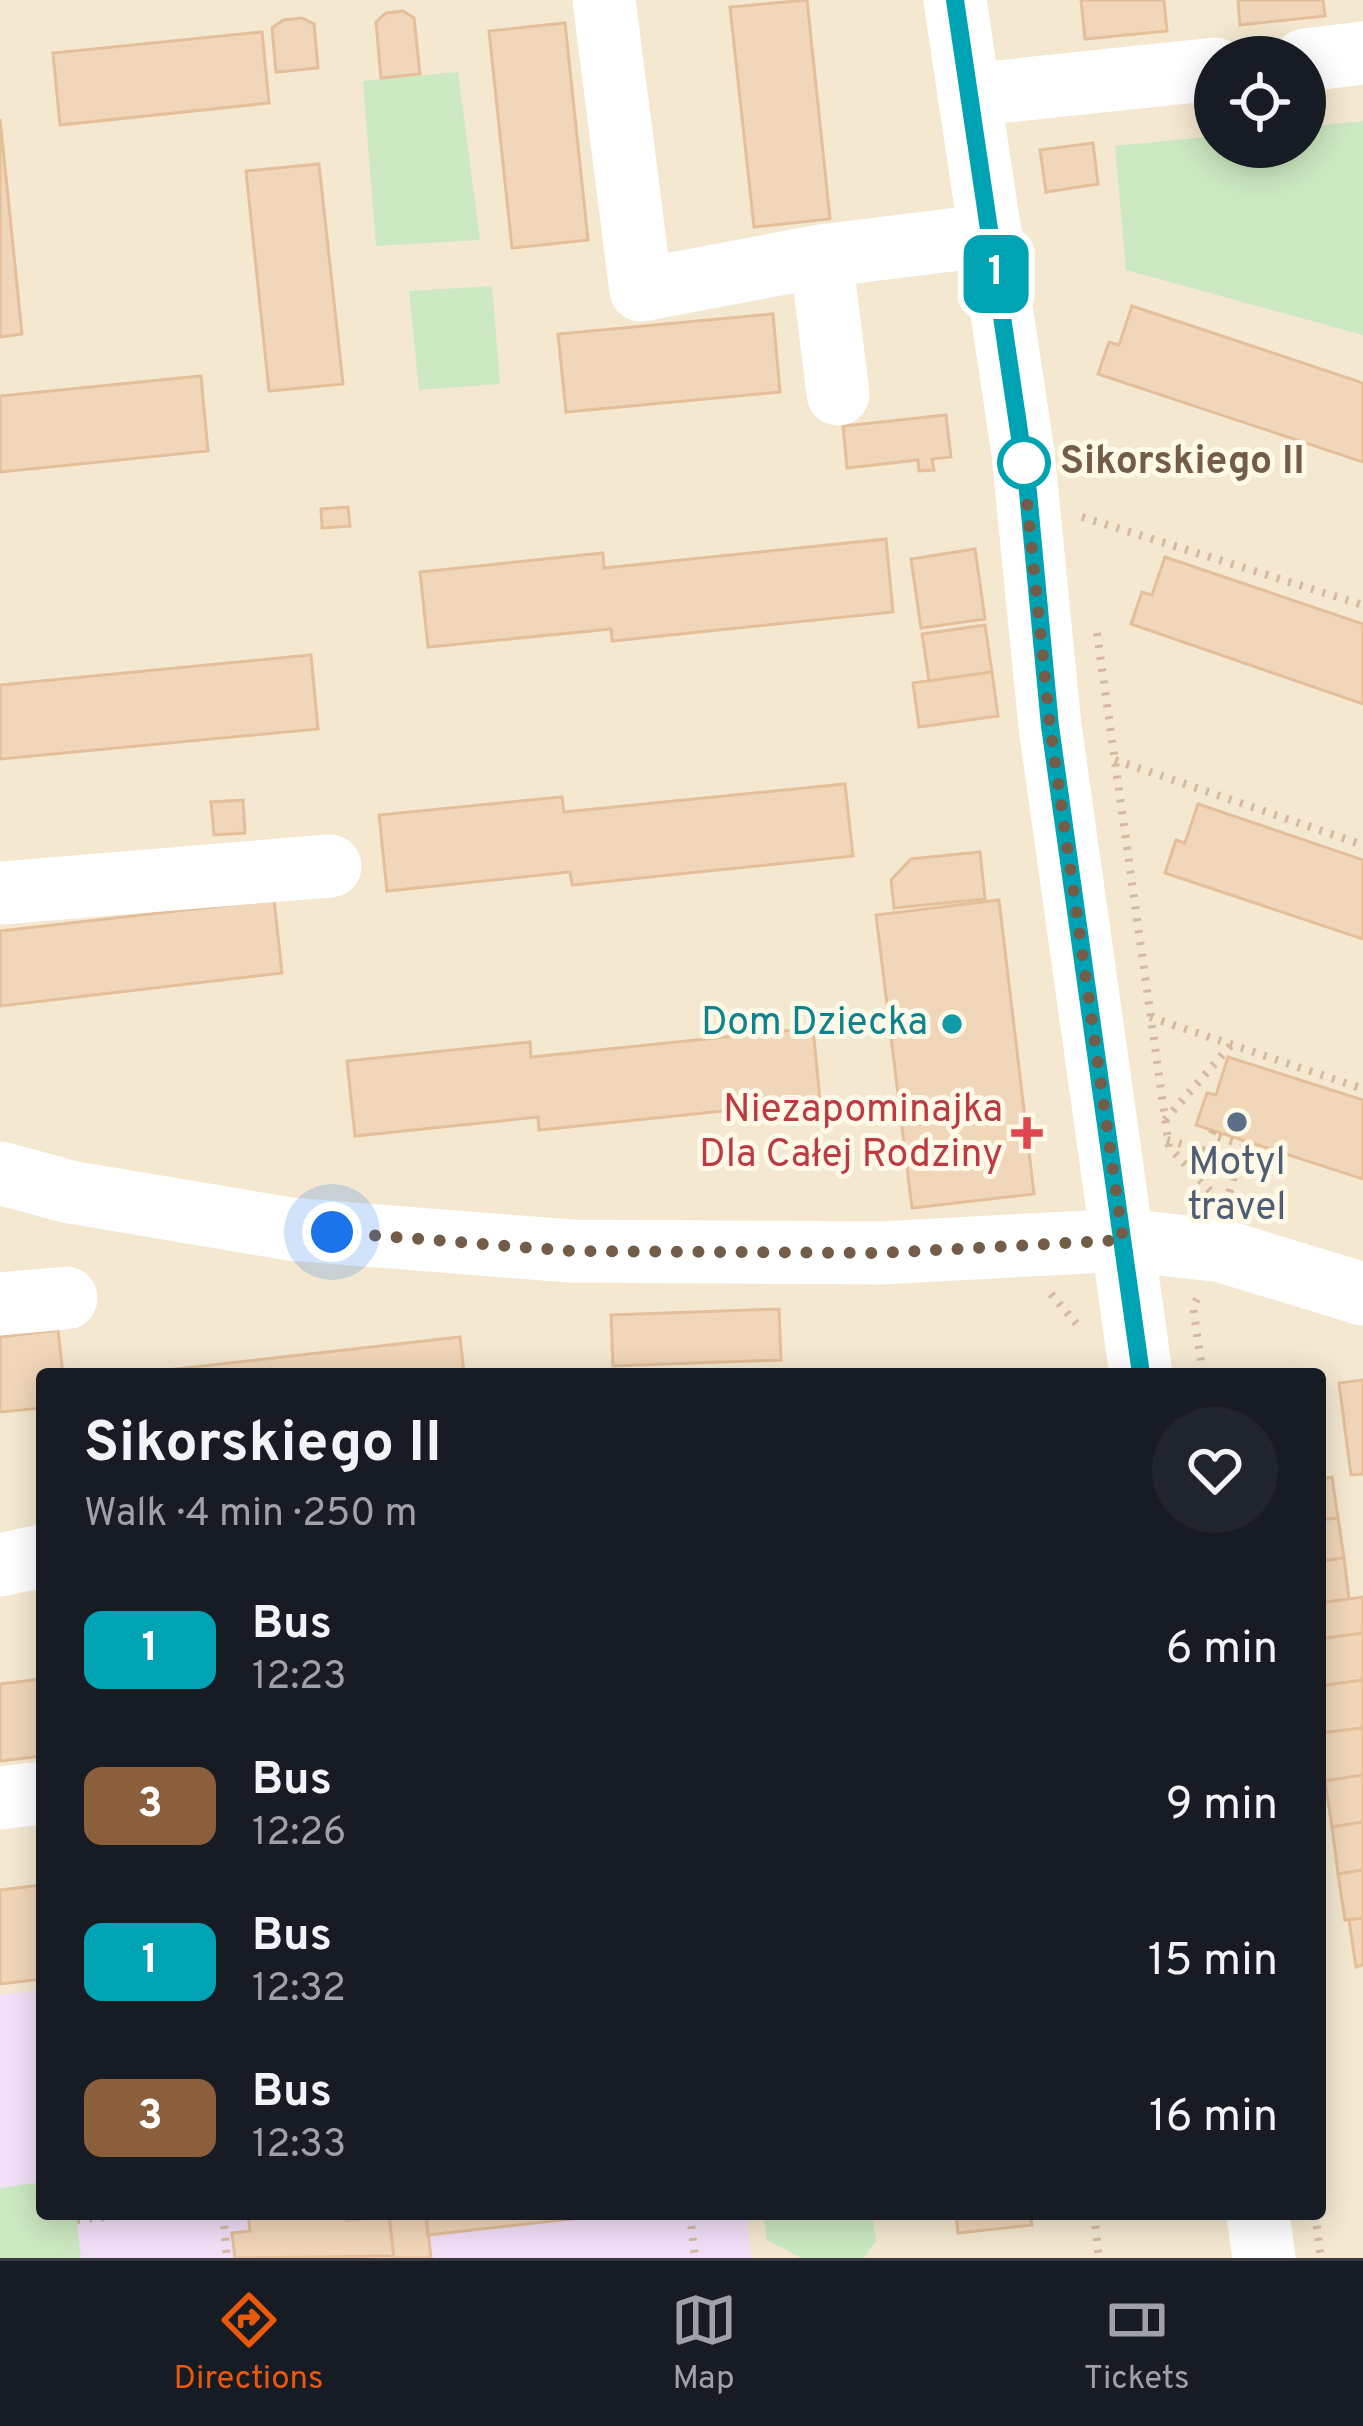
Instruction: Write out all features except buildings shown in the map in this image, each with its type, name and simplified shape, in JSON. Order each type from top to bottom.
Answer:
[{"type":"street","points":[[604,0],[641,290],[821,256],[991,235]]},
{"type":"street","points":[[955,0],[1028,492],[1050,726],[1140,1368]]},
{"type":"street","points":[[1326,57],[1363,53]]},
{"type":"street","points":[[969,95],[1194,71]]},
{"type":"street","points":[[821,256],[838,394]]},
{"type":"street","points":[[0,893],[330,866]]},
{"type":"street","points":[[0,1173],[70,1192],[290,1229],[571,1251],[836,1254],[1019,1248],[1224,1228],[1363,1294]]},
{"type":"street","points":[[0,1304],[66,1298]]},
{"type":"street","points":[[0,1564],[36,1557]]},
{"type":"street","points":[[0,1798],[36,1794]]},
{"type":"street","points":[[1259,2220],[1264,2258]]},
{"type":"path","points":[[1078,495],[1084,539]]},
{"type":"path","points":[[1082,517],[1363,605]]},
{"type":"path","points":[[1097,627],[1167,1140],[1224,1228]]},
{"type":"path","points":[[1115,760],[1363,845]]},
{"type":"path","points":[[1150,1017],[1363,1089]]},
{"type":"path","points":[[1164,1121],[1232,1044]]},
{"type":"path","points":[[1202,1368],[1193,1307],[1224,1228],[1243,1145],[1211,1135],[1213,1130]]},
{"type":"path","points":[[1167,1140],[1239,1160]]},
{"type":"path","points":[[1019,1248],[1021,1289],[1047,1288],[1083,1332]]},
{"type":"path","points":[[223,2220],[226,2258]]},
{"type":"path","points":[[691,2220],[695,2258]]},
{"type":"path","points":[[1095,2220],[1099,2258]]},
{"type":"path","points":[[1317,2220],[1321,2258]]},
{"type":"shaded area","points":[[0,0],[1363,0],[1363,2258],[0,2258]]},
{"type":"shaded area","points":[[36,1991],[36,2220],[747,2220],[752,2258],[0,2258],[0,1995]]},
{"type":"green space","points":[[458,72],[480,240],[376,246],[363,81]]},
{"type":"green space","points":[[1363,121],[1363,335],[1126,270],[1115,146],[1194,138],[1194,168],[1326,168],[1326,125]]},
{"type":"green space","points":[[492,286],[500,384],[419,390],[409,291]]},
{"type":"green space","points":[[36,2183],[36,2220],[77,2220],[81,2258],[0,2258],[0,2188]]},
{"type":"green space","points":[[764,2220],[873,2220],[876,2241],[864,2258],[801,2258],[767,2240]]},
{"type":"bus line","name":"1","points":[[955,0],[1028,492],[1050,726],[1140,1368]]},
{"type":"place","name":"Sikorskiego II","points":[[1024,463]]},
{"type":"place","name":"Dom Dziecka","points":[[952,1024]]},
{"type":"place","name":"Motyl travel","points":[[1237,1122]]},
{"type":"place","name":"Niezapominajka Dla Całej Rodziny","points":[[1027,1133]]},
{"type":"route","points":[[332,1232],[571,1251],[881,1253],[1123,1240],[1050,726],[1022,453],[1024,463]]}]
